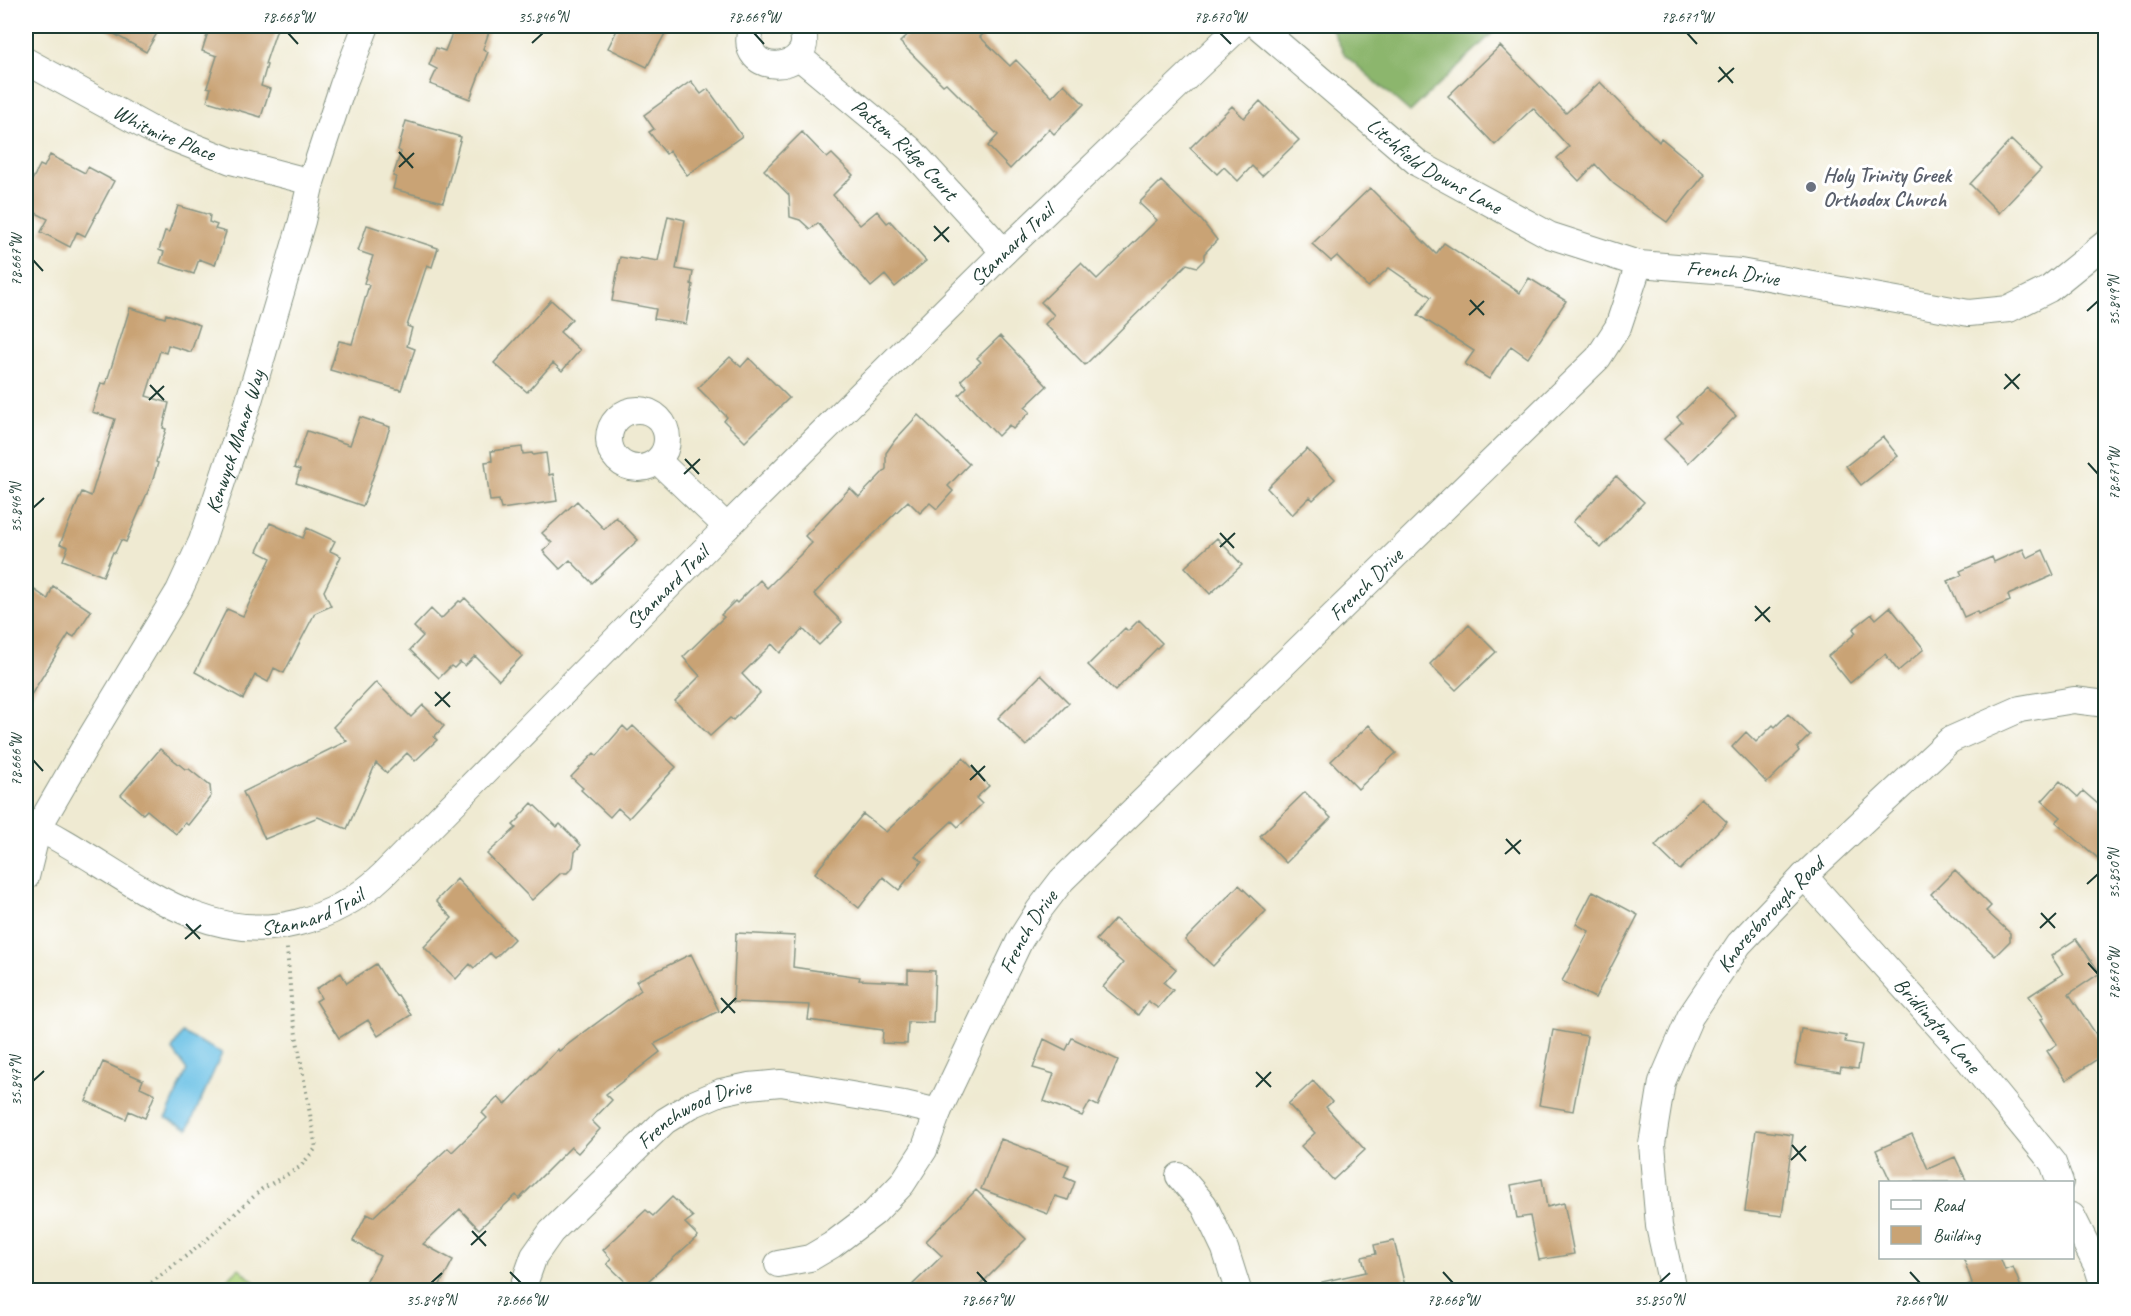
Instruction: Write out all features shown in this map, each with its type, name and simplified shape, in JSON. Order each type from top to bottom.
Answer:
[{"type":"street","name":"Kenwyck Manor Way","points":[[26,877],[32,825],[86,745],[170,607],[202,541],[248,404],[296,243],[311,182],[343,85],[366,26]]},
{"type":"street","points":[[752,26],[748,34],[755,57],[763,63],[776,66],[785,65],[798,56],[803,47],[804,38],[800,26]]},
{"type":"street","name":"Stannard Trail","points":[[32,825],[186,914],[219,925],[250,929],[285,926],[319,918],[347,904],[372,885],[1004,252],[1240,26]]},
{"type":"street","name":"Litchfield Downs Lane","points":[[1258,26],[1419,164],[1550,235],[1639,264]]},
{"type":"street","name":"Patton Ridge Court","points":[[798,56],[910,149],[1004,252]]},
{"type":"street","name":"Whitmire Place","points":[[26,61],[152,130],[231,161],[311,182]]},
{"type":"street","name":"French Drive","points":[[778,1264],[810,1258],[848,1235],[874,1213],[902,1184],[924,1150],[938,1112],[1020,940],[1062,880],[1598,358],[1618,327],[1639,264],[1740,272],[1969,313],[2008,309],[2049,289],[2106,243]]},
{"type":"street","points":[[658,461],[727,527]]},
{"type":"street","name":"Knaresborough Road","points":[[1673,1290],[1659,1226],[1653,1144],[1662,1082],[1690,1017],[1739,944],[1804,876],[1950,740],[2020,709],[2074,700],[2106,704]]},
{"type":"street","name":"Bridlington Lane","points":[[1804,876],[1963,1053],[2052,1163],[2060,1181]]},
{"type":"street","name":"Frenchwood Drive","points":[[522,1290],[534,1256],[551,1232],[665,1120],[721,1092],[748,1086],[781,1083],[938,1112]]},
{"type":"street","points":[[1179,1176],[1204,1205],[1225,1250],[1238,1290]]},
{"type":"street","points":[[2074,1218],[2098,1268],[2105,1290]]},
{"type":"path","points":[[142,1290],[203,1243],[262,1189],[300,1167],[316,1148],[292,1012],[285,926]]},
{"type":"green space","points":[[1330,26],[1500,26],[1410,112],[1345,55]]},
{"type":"green space","points":[[239,1268],[263,1290],[216,1290]]},
{"type":"water","points":[[182,1033],[222,1053],[188,1129],[166,1118],[187,1070],[172,1049]]},
{"type":"building","points":[[100,26],[161,26],[146,52]]},
{"type":"building","points":[[210,26],[278,26],[265,64],[267,65],[261,86],[270,89],[261,117],[207,101],[211,88],[207,87],[217,56],[202,51]]},
{"type":"building","points":[[455,26],[491,26],[483,49],[488,52],[470,99],[430,84],[437,69],[429,65],[436,48],[445,51]]},
{"type":"building","points":[[619,26],[669,26],[647,67],[608,48]]},
{"type":"building","points":[[917,26],[991,26],[980,37],[1010,66],[1016,60],[1052,97],[1064,84],[1084,104],[1054,134],[1049,129],[1010,169],[988,146],[998,135],[946,83],[943,85],[900,42]]},
{"type":"building","points":[[1500,46],[1566,113],[1600,82],[1659,142],[1661,138],[1705,174],[1667,222],[1614,184],[1595,164],[1579,181],[1557,158],[1569,147],[1533,108],[1495,145],[1448,96]]},
{"type":"building","points":[[691,81],[701,94],[708,89],[742,136],[687,175],[670,151],[666,154],[649,132],[654,129],[644,115]]},
{"type":"building","points":[[1260,101],[1299,140],[1262,176],[1252,166],[1238,181],[1224,167],[1217,174],[1190,148],[1232,106],[1244,118]]},
{"type":"building","points":[[406,121],[461,137],[443,202],[393,189],[396,177],[393,176],[401,152],[398,150]]},
{"type":"building","points":[[802,132],[827,158],[832,154],[853,175],[833,195],[860,225],[877,211],[887,223],[890,221],[926,261],[895,287],[885,275],[871,287],[818,223],[810,229],[800,220],[790,217],[789,195],[764,170]]},
{"type":"building","points":[[2011,140],[2041,169],[1999,213],[1970,184]]},
{"type":"building","points":[[50,155],[85,173],[88,167],[114,181],[85,236],[77,232],[70,247],[41,232],[48,219],[26,208],[26,192],[40,165],[44,167]]},
{"type":"building","points":[[1161,181],[1202,221],[1217,240],[1204,254],[1204,260],[1197,267],[1187,264],[1085,365],[1045,324],[1054,315],[1041,302],[1081,263],[1097,279],[1157,220],[1139,203]]},
{"type":"building","points":[[1370,188],[1436,254],[1444,243],[1520,293],[1529,278],[1566,301],[1528,358],[1511,346],[1489,379],[1465,364],[1474,351],[1418,315],[1431,297],[1389,268],[1368,287],[1337,256],[1331,261],[1312,244]]},
{"type":"building","points":[[178,206],[210,215],[209,222],[217,225],[215,229],[226,232],[215,265],[199,259],[194,274],[160,263],[164,252],[159,250],[165,231],[169,232]]},
{"type":"building","points":[[668,216],[685,220],[676,269],[693,272],[686,324],[654,319],[656,309],[612,301],[620,257],[658,261]]},
{"type":"building","points":[[367,225],[438,248],[432,267],[427,265],[407,326],[412,328],[407,346],[415,349],[401,390],[330,370],[339,341],[352,344],[369,285],[364,283],[373,256],[358,251]]},
{"type":"building","points":[[551,300],[572,319],[560,332],[580,350],[562,371],[553,363],[527,392],[494,363]]},
{"type":"building","points":[[130,308],[165,318],[166,314],[200,325],[191,352],[168,345],[166,353],[160,351],[146,396],[169,403],[163,428],[166,429],[156,462],[158,463],[126,542],[121,540],[103,576],[63,560],[68,547],[60,544],[82,492],[91,496],[115,419],[92,412],[101,383],[106,384]]},
{"type":"building","points":[[1000,336],[1047,386],[1025,407],[1030,412],[1013,429],[1009,425],[998,436],[959,395],[967,387],[961,380],[981,362],[977,358]]},
{"type":"building","points":[[730,357],[741,367],[749,358],[789,398],[745,442],[724,421],[727,417],[698,388]]},
{"type":"building","points":[[1708,387],[1736,416],[1688,463],[1664,439],[1682,422],[1677,417]]},
{"type":"building","points":[[918,415],[969,464],[948,486],[953,491],[937,509],[930,503],[920,513],[908,501],[849,558],[814,594],[842,622],[819,645],[803,629],[780,653],[772,644],[742,674],[760,693],[733,720],[730,718],[710,736],[675,701],[700,676],[683,657],[724,617],[721,615],[735,601],[737,603],[760,580],[767,588],[812,543],[805,536],[850,488],[859,497],[886,469],[886,453]]},
{"type":"building","points":[[360,417],[390,427],[363,506],[296,483],[300,470],[294,468],[307,431],[350,445]]},
{"type":"building","points":[[1883,437],[1898,456],[1861,485],[1846,466]]},
{"type":"building","points":[[522,447],[523,454],[546,453],[549,475],[553,474],[557,501],[501,509],[499,500],[490,501],[485,462],[492,461],[491,451]]},
{"type":"building","points":[[1307,449],[1335,479],[1313,500],[1310,497],[1292,515],[1267,488]]},
{"type":"building","points":[[1616,476],[1644,502],[1601,548],[1573,522]]},
{"type":"building","points":[[577,501],[604,529],[616,517],[638,540],[592,583],[570,560],[560,569],[543,551],[552,543],[542,533]]},
{"type":"building","points":[[270,523],[303,538],[307,528],[335,541],[330,551],[341,556],[324,591],[331,606],[315,613],[284,673],[274,668],[268,682],[255,675],[243,699],[195,672],[227,609],[243,616],[271,558],[257,551]]},
{"type":"building","points":[[1217,538],[1242,565],[1210,594],[1185,567]]},
{"type":"building","points":[[2023,549],[2027,558],[2043,550],[2054,575],[2008,595],[2010,601],[1964,617],[1948,581],[1962,575],[1960,571],[1992,557],[1994,562]]},
{"type":"building","points":[[26,584],[48,599],[53,586],[91,611],[74,637],[69,634],[26,703]]},
{"type":"building","points":[[465,598],[522,656],[499,680],[475,656],[465,666],[460,662],[454,668],[451,666],[439,678],[410,650],[423,636],[414,627],[431,609],[441,619]]},
{"type":"building","points":[[1890,607],[1924,649],[1898,671],[1885,654],[1850,683],[1828,656],[1856,633],[1853,629],[1872,614],[1876,619]]},
{"type":"building","points":[[1139,620],[1162,643],[1115,691],[1088,665],[1125,628],[1128,631]]},
{"type":"building","points":[[1469,625],[1496,652],[1456,690],[1430,664]]},
{"type":"building","points":[[1041,675],[1069,703],[1026,746],[998,718]]},
{"type":"building","points":[[376,682],[411,717],[423,705],[444,726],[434,737],[437,740],[415,761],[407,753],[387,773],[376,763],[347,829],[318,817],[265,839],[243,792],[347,741],[333,727]]},
{"type":"building","points":[[1788,714],[1810,735],[1797,748],[1799,751],[1767,783],[1732,747],[1746,732],[1756,742]]},
{"type":"building","points":[[1369,725],[1396,753],[1358,789],[1331,761]]},
{"type":"building","points":[[623,726],[628,731],[633,726],[676,767],[629,818],[618,808],[610,817],[581,790],[583,788],[571,777],[594,753],[597,756]]},
{"type":"building","points":[[160,749],[210,786],[211,796],[188,825],[185,823],[176,834],[147,810],[143,814],[121,795]]},
{"type":"building","points":[[963,758],[989,786],[976,798],[982,804],[958,827],[952,821],[915,856],[922,861],[899,890],[883,877],[859,908],[815,873],[863,814],[886,832]]},
{"type":"building","points":[[2060,781],[2078,797],[2083,791],[2106,811],[2106,865],[2056,822],[2061,817],[2042,801]]},
{"type":"building","points":[[1305,792],[1331,818],[1286,863],[1260,836]]},
{"type":"building","points":[[1701,798],[1727,822],[1680,870],[1655,846]]},
{"type":"building","points":[[532,803],[557,827],[560,824],[581,845],[575,852],[573,867],[567,873],[561,873],[532,900],[487,854],[516,828],[513,825]]},
{"type":"building","points":[[1955,870],[1991,906],[1986,911],[2010,933],[2010,941],[1995,956],[1931,894]]},
{"type":"building","points":[[457,879],[514,939],[495,958],[490,953],[474,968],[470,964],[456,979],[424,947],[452,918],[436,901]]},
{"type":"building","points":[[1239,885],[1266,911],[1213,966],[1185,940]]},
{"type":"building","points":[[1593,891],[1638,915],[1595,998],[1562,981],[1589,931],[1576,924]]},
{"type":"building","points":[[1115,919],[1176,969],[1164,983],[1173,990],[1158,1008],[1148,1001],[1138,1015],[1103,987],[1123,963],[1096,940]]},
{"type":"building","points":[[736,933],[795,936],[793,967],[860,977],[859,980],[908,982],[908,970],[935,971],[933,1023],[908,1022],[907,1044],[882,1043],[883,1030],[808,1020],[810,1005],[733,1002]]},
{"type":"building","points":[[2076,939],[2100,973],[2069,994],[2106,1049],[2106,1053],[2066,1080],[2047,1051],[2057,1044],[2041,1019],[2044,1018],[2029,996],[2063,974],[2051,956]]},
{"type":"building","points":[[691,954],[719,1011],[654,1044],[660,1052],[606,1094],[612,1100],[592,1121],[600,1129],[578,1153],[571,1147],[519,1199],[516,1195],[479,1229],[460,1209],[423,1244],[453,1260],[437,1290],[383,1290],[366,1282],[380,1256],[353,1241],[367,1214],[373,1217],[448,1148],[452,1152],[487,1118],[482,1113],[498,1097],[505,1105],[558,1049],[559,1051],[641,990],[636,981]]},
{"type":"building","points":[[376,964],[411,1015],[378,1036],[368,1020],[339,1038],[316,1001],[321,998],[316,989],[341,973],[347,983]]},
{"type":"building","points":[[1801,1029],[1846,1036],[1845,1042],[1862,1045],[1858,1069],[1841,1067],[1840,1072],[1795,1065]]},
{"type":"building","points":[[1553,1030],[1587,1036],[1573,1111],[1539,1105]]},
{"type":"building","points":[[1072,1038],[1118,1060],[1098,1106],[1090,1102],[1082,1116],[1044,1101],[1054,1074],[1033,1068],[1044,1039],[1066,1050]]},
{"type":"building","points":[[103,1062],[143,1080],[140,1087],[155,1094],[145,1118],[129,1111],[126,1119],[86,1101]]},
{"type":"building","points":[[1313,1081],[1332,1102],[1326,1107],[1365,1150],[1333,1180],[1301,1146],[1315,1133],[1288,1104]]},
{"type":"building","points":[[1756,1130],[1793,1135],[1782,1216],[1745,1211]]},
{"type":"building","points":[[1912,1134],[1928,1169],[1955,1157],[1967,1181],[1891,1181],[1876,1150]]},
{"type":"building","points":[[1001,1139],[1069,1165],[1064,1177],[1075,1182],[1068,1200],[1055,1196],[1048,1214],[981,1189]]},
{"type":"building","points":[[1542,1179],[1547,1207],[1564,1203],[1574,1254],[1539,1260],[1530,1216],[1517,1218],[1511,1185]]},
{"type":"building","points":[[976,1190],[1026,1239],[975,1290],[907,1290],[942,1256],[926,1241]]},
{"type":"building","points":[[672,1197],[693,1217],[685,1223],[698,1236],[638,1290],[634,1290],[607,1264],[611,1259],[603,1250],[646,1210],[653,1216]]},
{"type":"building","points":[[1394,1241],[1406,1290],[1323,1290],[1322,1282],[1366,1272],[1362,1257],[1376,1254],[1374,1245]]},
{"type":"building","points":[[1964,1259],[2001,1259],[2005,1270],[2013,1267],[2022,1290],[1956,1290],[1972,1283]]},
{"type":"place","name":"Holy Trinity Greek Orthodox Church","points":[[1811,187]]}]
